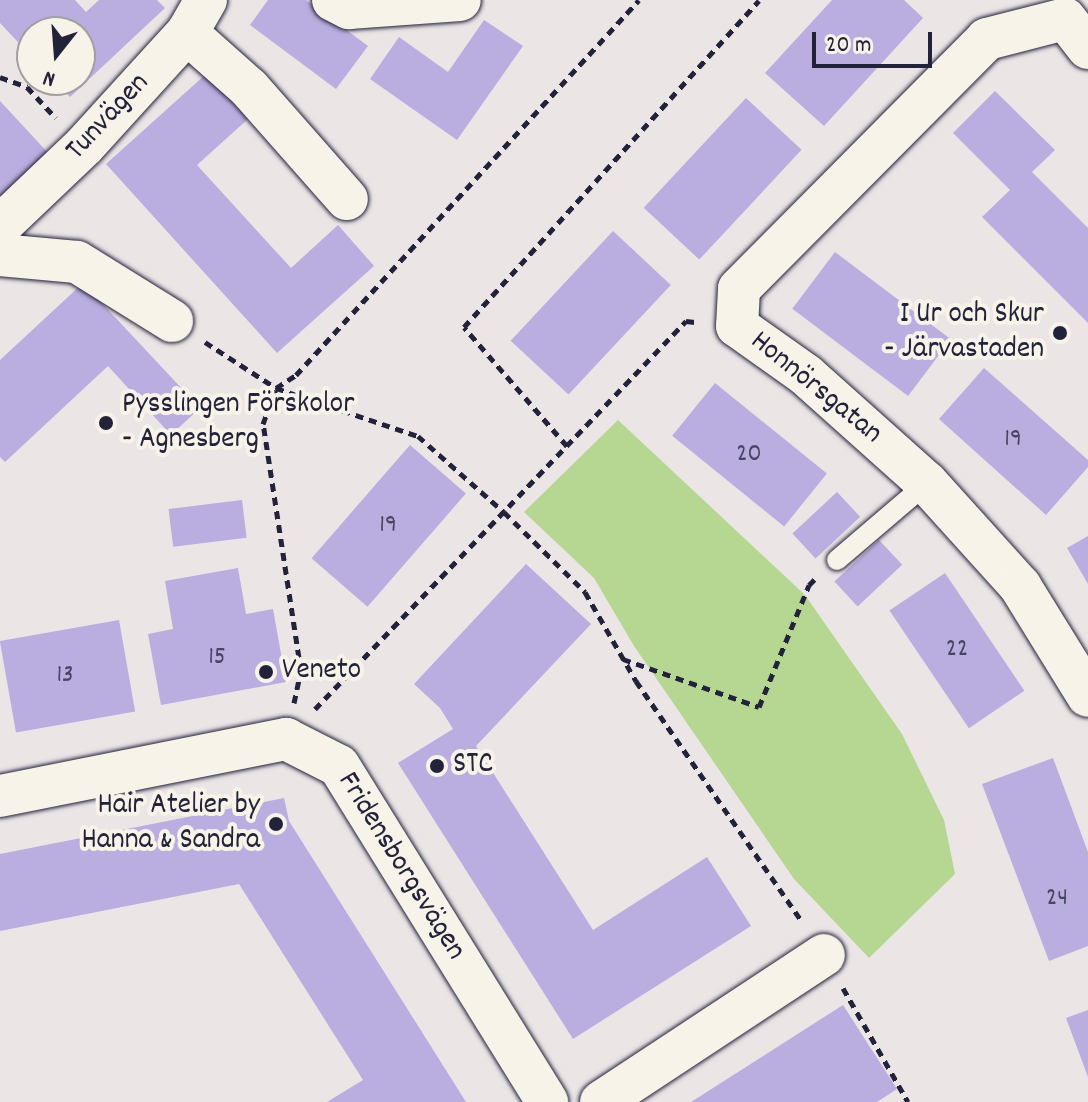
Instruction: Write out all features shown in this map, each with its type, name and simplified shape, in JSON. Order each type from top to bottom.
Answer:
[{"type":"street","points":[[333,0],[349,8],[460,0]]},
{"type":"street","points":[[197,17],[249,88],[347,199]]},
{"type":"street","name":"Tunvägen","points":[[0,226],[84,146],[197,17]]},
{"type":"street","name":"Honnörsgatan","points":[[1080,23],[987,39],[739,289],[737,326],[806,375],[927,483],[1020,586],[1088,696]]},
{"type":"street","points":[[0,255],[77,262],[172,321]]},
{"type":"street","points":[[0,796],[286,739]]},
{"type":"street","name":"Fridensborgsvägen","points":[[286,739],[339,766],[547,1102]]},
{"type":"street","points":[[601,1102],[824,955]]},
{"type":"lane","points":[[837,560],[927,483]]},
{"type":"path","points":[[286,739],[301,671],[263,424],[276,388],[296,375],[639,0]]},
{"type":"path","points":[[567,446],[464,327],[759,0]]},
{"type":"path","points":[[0,77],[27,87],[84,146]]},
{"type":"path","points":[[172,321],[276,388],[418,436],[504,512],[585,592],[623,659],[824,955],[908,1102]]},
{"type":"path","points":[[286,739],[686,321],[737,326]]},
{"type":"path","points":[[623,659],[759,707],[809,585]]},
{"type":"green space","points":[[618,420],[805,595],[902,734],[944,820],[955,874],[869,958],[794,879],[634,646],[594,578],[524,512]]},
{"type":"building","points":[[0,0],[75,0],[86,12],[99,0],[157,0],[165,8],[96,73],[96,16],[16,16],[16,40],[0,23]]},
{"type":"building","points":[[268,0],[306,0],[368,46],[336,89],[250,25]]},
{"type":"building","points":[[832,0],[904,0],[923,18],[824,126],[765,73]]},
{"type":"building","points":[[484,20],[523,46],[457,140],[370,79],[399,37],[448,72]]},
{"type":"building","points":[[206,74],[248,119],[197,165],[291,268],[338,225],[374,266],[277,353],[106,164]]},
{"type":"building","points":[[995,91],[1055,150],[1032,172],[1088,228],[1088,323],[982,217],[1010,190],[953,133]]},
{"type":"building","points":[[746,98],[802,150],[699,260],[644,208]]},
{"type":"building","points":[[0,101],[51,156],[0,204]]},
{"type":"building","points":[[613,231],[671,285],[568,395],[511,341]]},
{"type":"building","points":[[835,252],[951,339],[908,396],[792,309]]},
{"type":"building","points":[[83,283],[200,408],[171,435],[108,366],[5,462],[0,457],[0,360]]},
{"type":"building","points":[[984,368],[1088,460],[1088,467],[1046,515],[939,419]]},
{"type":"building","points":[[715,383],[827,474],[784,526],[672,436]]},
{"type":"building","points":[[410,445],[466,494],[367,607],[312,558]]},
{"type":"building","points":[[837,492],[860,517],[816,558],[792,534]]},
{"type":"building","points":[[242,500],[247,538],[173,547],[169,509]]},
{"type":"building","points":[[1088,536],[1088,584],[1067,548]]},
{"type":"building","points":[[879,540],[902,565],[858,606],[834,582]]},
{"type":"building","points":[[526,564],[591,624],[476,746],[593,930],[707,857],[751,926],[573,1039],[398,763],[453,729],[440,708],[414,684]]},
{"type":"building","points":[[238,568],[246,614],[273,609],[286,682],[161,705],[148,634],[173,629],[165,581]]},
{"type":"building","points":[[945,573],[1024,691],[969,728],[889,610]]},
{"type":"building","points":[[119,620],[135,712],[16,733],[0,641]]},
{"type":"building","points":[[1053,758],[1088,852],[1088,946],[1049,961],[982,784]]},
{"type":"building","points":[[284,798],[289,821],[466,1102],[327,1102],[363,1080],[239,884],[0,931],[0,854]]},
{"type":"building","points":[[843,1005],[897,1089],[877,1102],[691,1102]]},
{"type":"building","points":[[1088,1010],[1088,1077],[1066,1018]]},
{"type":"place","name":"I Ur och Skur - Järvastaden","points":[[1060,333]]},
{"type":"place","name":"Pysslingen Förskolor - Agnesberg","points":[[106,423]]},
{"type":"place","name":"Veneto","points":[[266,672]]},
{"type":"place","name":"STC","points":[[437,766]]},
{"type":"place","name":"Hair Atelier by Hanna & Sandra","points":[[276,824]]}]
